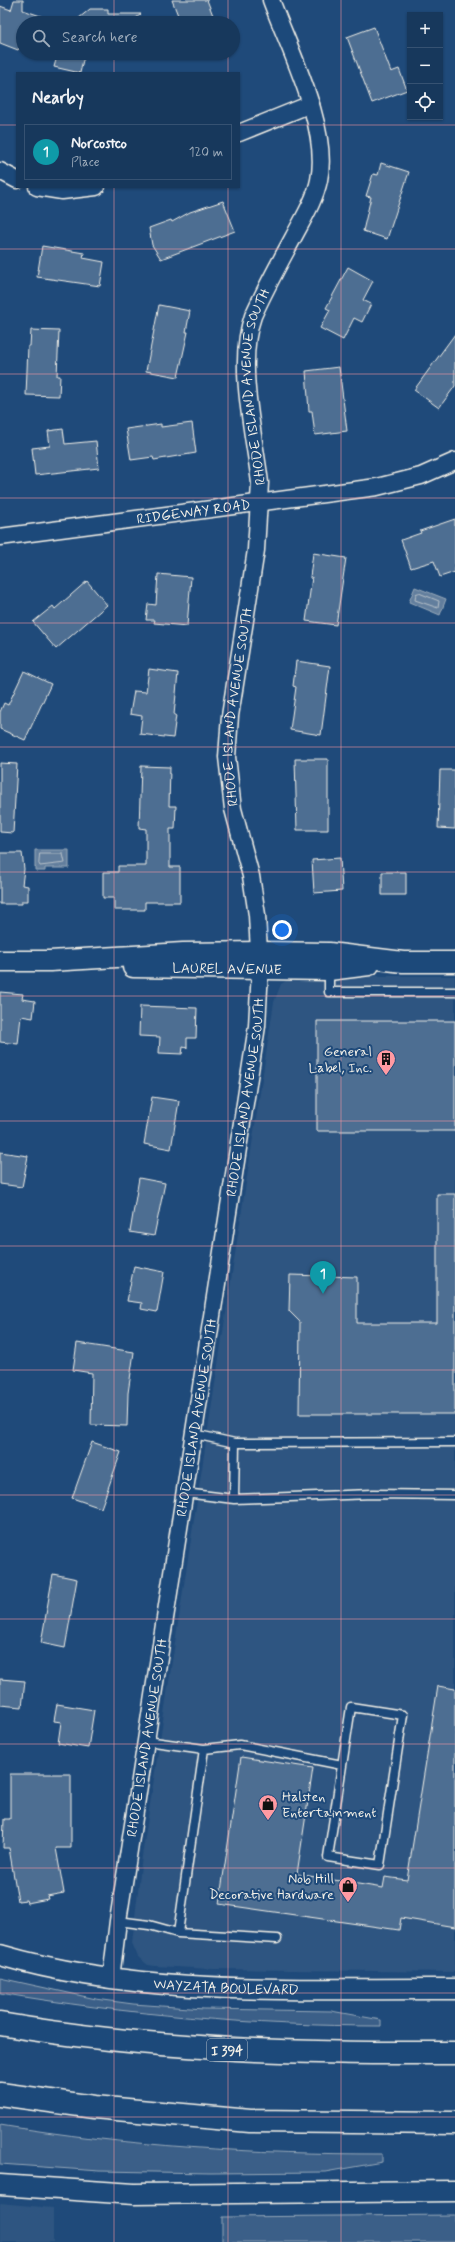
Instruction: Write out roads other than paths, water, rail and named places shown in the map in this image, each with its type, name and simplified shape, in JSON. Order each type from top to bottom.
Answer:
[{"type":"highway","name":"I 394","points":[[0,2024],[108,2040],[249,2052],[455,2053]]},
{"type":"highway","points":[[0,2094],[108,2109],[250,2121],[455,2123]]},
{"type":"street","name":"RHODE ISLAND AVENUE SOUTH","points":[[111,1978],[118,1921],[257,1026],[260,961],[255,894],[232,809],[227,757],[230,716],[256,550],[260,502],[260,483],[246,370],[246,341],[255,310],[308,210],[319,180],[321,167],[320,141],[311,104],[271,0]]},
{"type":"street","points":[[240,133],[311,104]]},
{"type":"street","points":[[0,171],[16,179]]},
{"type":"street","points":[[43,188],[62,191],[88,188]]},
{"type":"street","name":"RIDGEWAY ROAD","points":[[0,537],[377,487],[421,476],[455,461]]},
{"type":"street","name":"LAUREL AVENUE","points":[[0,961],[50,961],[141,968],[260,961],[329,953],[403,962]]},
{"type":"street","name":"LAUREL AVENUE","points":[[260,961],[329,970],[403,962],[455,962]]},
{"type":"street","name":"WAYZATA BOULEVARD","points":[[0,1955],[64,1970],[111,1978],[209,1987],[455,1989]]},
{"type":"street","points":[[0,2184],[134,2194],[455,2191]]},
{"type":"lane","points":[[329,970],[329,992],[455,992]]},
{"type":"lane","points":[[194,1434],[235,1443],[455,1442]]},
{"type":"lane","points":[[234,1499],[235,1443]]},
{"type":"lane","points":[[185,1493],[234,1499],[373,1494],[455,1495]]},
{"type":"lane","points":[[351,1707],[403,1714],[380,1865],[328,1857],[342,1765],[351,1707]]},
{"type":"lane","points":[[147,1740],[204,1748],[240,1745],[342,1765]]},
{"type":"lane","points":[[178,1933],[204,1748]]},
{"type":"lane","points":[[118,1921],[149,1925],[178,1933],[277,1939]]},
{"type":"water","points":[[415,587],[446,599],[440,615],[409,602]]},
{"type":"water","points":[[35,850],[69,850],[69,868],[45,868],[45,871],[36,871]]},
{"type":"place","name":"General Label, Inc.","points":[[386,1076]]},
{"type":"place","name":"Norcostco","points":[[323,1294]]},
{"type":"place","name":"Halsten Entertainment","points":[[268,1821]]},
{"type":"place","name":"Nob Hill Decorative Hardware","points":[[348,1903]]}]
